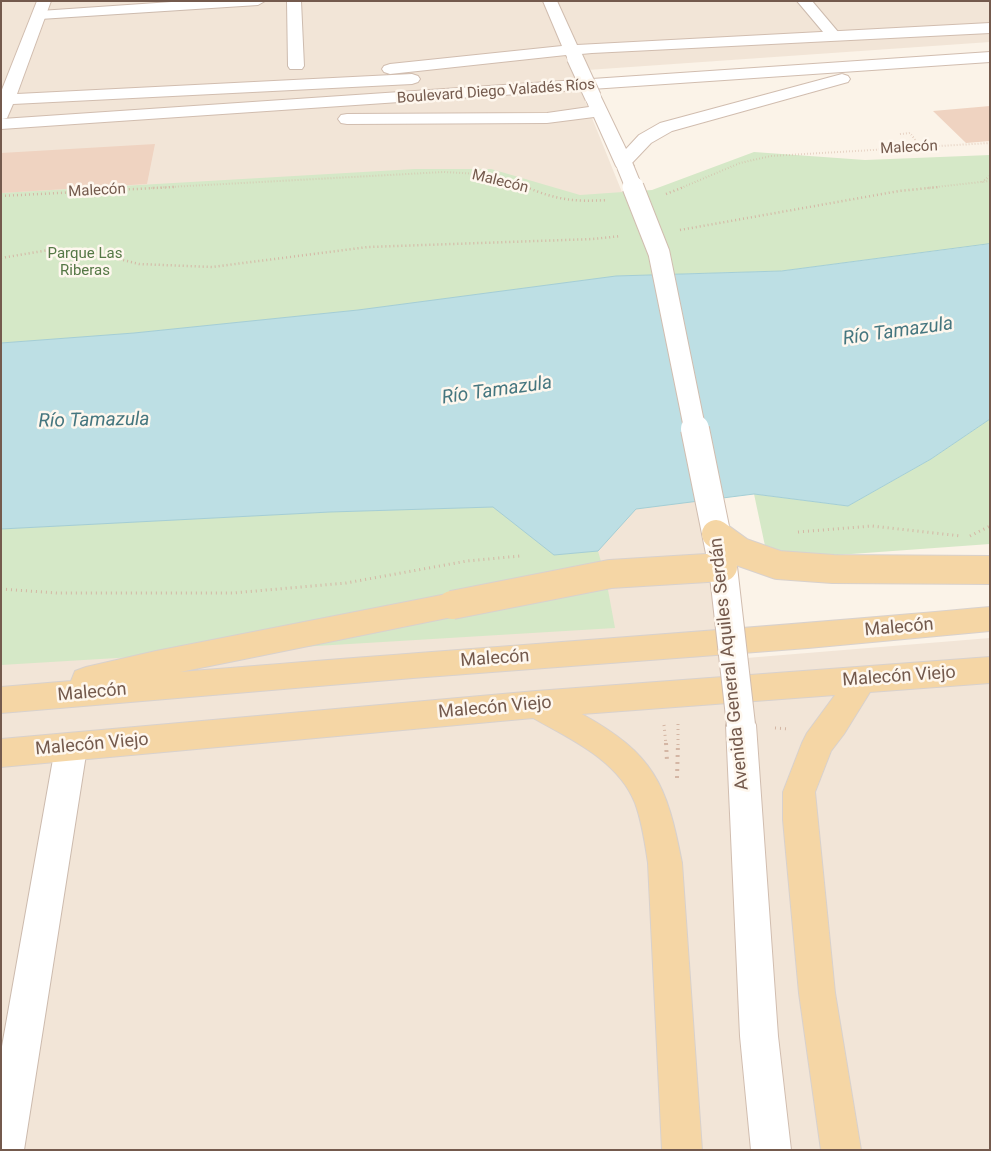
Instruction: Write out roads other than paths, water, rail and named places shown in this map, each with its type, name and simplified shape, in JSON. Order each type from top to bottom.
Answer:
[{"type":"main road","points":[[3,104],[42,8],[258,1]]},
{"type":"main road","points":[[294,1],[296,66]]},
{"type":"main road","name":"Avenida General Aquiles Serdán","points":[[550,1],[624,164],[659,253],[723,567],[741,725],[759,1036],[771,1150]]},
{"type":"main road","points":[[804,1],[834,36]]},
{"type":"main road","points":[[147,93],[206,84],[573,54],[834,36],[990,28]]},
{"type":"main road","points":[[628,67],[990,39]]},
{"type":"main road","name":"Boulevard Diego Valadés Ríos","points":[[1,124],[990,57]]},
{"type":"main road","points":[[624,164],[645,138],[666,127],[899,64]]},
{"type":"main road","name":"Boulevard Diego Valadés Ríos","points":[[562,71],[600,68]]},
{"type":"main road","name":"Boulevard Diego Valadés Ríos","points":[[3,104],[147,93],[493,74]]},
{"type":"main road","points":[[164,114],[183,119],[546,118],[596,104]]},
{"type":"main road","points":[[716,534],[741,552],[778,565],[833,569],[990,570]]},
{"type":"main road","points":[[1,700],[156,664],[610,574],[723,567]]},
{"type":"main road","name":"Malecón","points":[[1,700],[453,662],[808,636],[990,619]]},
{"type":"main road","name":"Malecón Viejo","points":[[1,754],[536,704],[990,670]]},
{"type":"main road","points":[[841,1150],[818,993],[800,820],[800,792],[818,743],[833,724],[861,680]]},
{"type":"main road","points":[[536,704],[599,739],[620,754],[637,772],[650,798],[661,832],[665,863],[682,1150]]},
{"type":"main road","points":[[4,1150],[71,748]]},
{"type":"water","name":"Río Tamazula","points":[[990,244],[990,419],[931,459],[848,506],[754,494],[636,509],[598,551],[554,555],[493,507],[330,512],[1,529],[1,343],[134,333],[358,310],[616,276],[781,271]]},
{"type":"park label","name":"Parque Las Riberas","points":[[85,262]]}]
